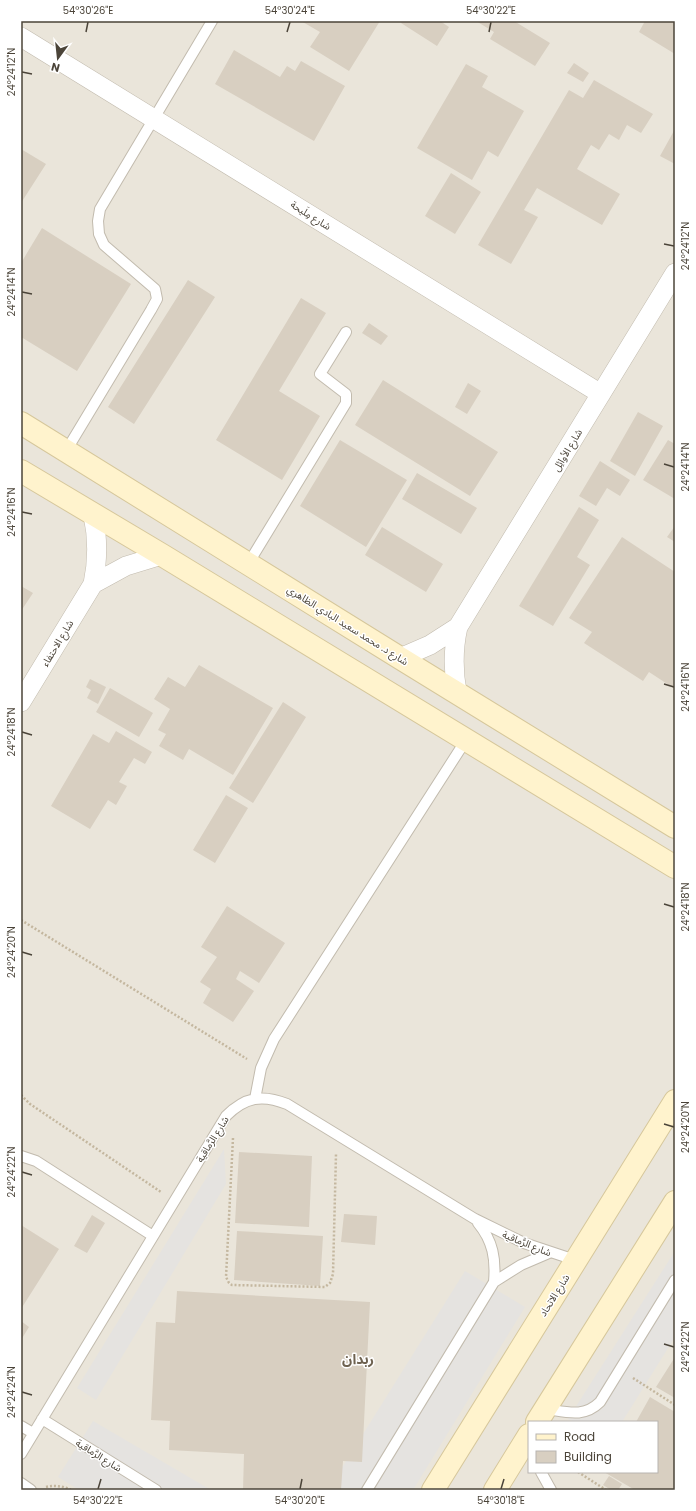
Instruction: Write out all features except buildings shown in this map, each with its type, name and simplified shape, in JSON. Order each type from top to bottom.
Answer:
[{"type":"street","name":"شارع مِلَيحة","points":[[21,37],[601,394]]},
{"type":"street","name":"شارع الأوائِل","points":[[457,692],[454,676],[454,659],[458,627],[675,273]]},
{"type":"street","name":"شارع د. محمد سعيد البادي الظاهري","points":[[23,429],[66,451],[675,827]]},
{"type":"street","points":[[21,471],[466,740],[673,868]]},
{"type":"street","name":"شارع الاحتفاء","points":[[21,702],[93,584],[96,570],[97,542],[93,515]]},
{"type":"street","name":"شارع الاحتفاء","points":[[93,584],[126,566],[162,555]]},
{"type":"street","name":"شارع الأوائِل","points":[[400,658],[430,644],[458,627]]},
{"type":"street","name":"شارع الاتحاد","points":[[433,1490],[675,1101]]},
{"type":"street","points":[[541,1415],[675,1202]]},
{"type":"street","points":[[495,1490],[528,1442]]},
{"type":"lane","points":[[66,451],[151,310],[156,299],[155,289],[104,245],[99,234],[98,221],[100,210],[212,21]]},
{"type":"lane","points":[[248,564],[346,403],[346,394],[320,374],[346,332]]},
{"type":"lane","points":[[255,1099],[262,1068],[274,1039],[466,740]]},
{"type":"lane","name":"شارع الرَّماقية","points":[[21,1454],[226,1116],[234,1108],[244,1102],[266,1098],[287,1104],[475,1219],[499,1232],[549,1253],[575,1260]]},
{"type":"lane","points":[[21,1156],[36,1161],[153,1236]]},
{"type":"lane","points":[[475,1219],[484,1230],[494,1255],[494,1282]]},
{"type":"lane","points":[[367,1490],[494,1282],[521,1265],[549,1253]]},
{"type":"lane","points":[[541,1415],[582,1413],[590,1410],[600,1402],[675,1280]]},
{"type":"lane","name":"شارع الرَّماقية","points":[[42,1419],[156,1490]]},
{"type":"lane","points":[[21,1426],[33,1433]]},
{"type":"lane","points":[[542,1473],[551,1490]]},
{"type":"lane","points":[[21,1483],[31,1490]]},
{"type":"path","points":[[21,920],[262,1068]]},
{"type":"path","points":[[21,1095],[30,1104],[174,1201]]},
{"type":"path","points":[[234,1108],[226,1277],[232,1285],[325,1287],[330,1283],[332,1274],[337,1135]]},
{"type":"path","points":[[620,1370],[675,1405]]},
{"type":"path","points":[[580,1473],[606,1490]]},
{"type":"path","points":[[43,1488],[60,1486],[71,1490]]},
{"type":"shaded area","points":[[21,21],[675,21],[675,1490],[21,1490]]},
{"type":"shaded area","points":[[224,1149],[226,1184],[96,1400],[77,1388]]},
{"type":"shaded area","points":[[675,1251],[675,1337],[623,1421],[572,1421],[568,1419]]},
{"type":"shaded area","points":[[465,1271],[525,1307],[413,1490],[328,1490]]},
{"type":"shaded area","points":[[93,1421],[211,1490],[79,1490],[58,1477]]},
{"type":"district","name":"ربدان","points":[[358,1359]]}]
